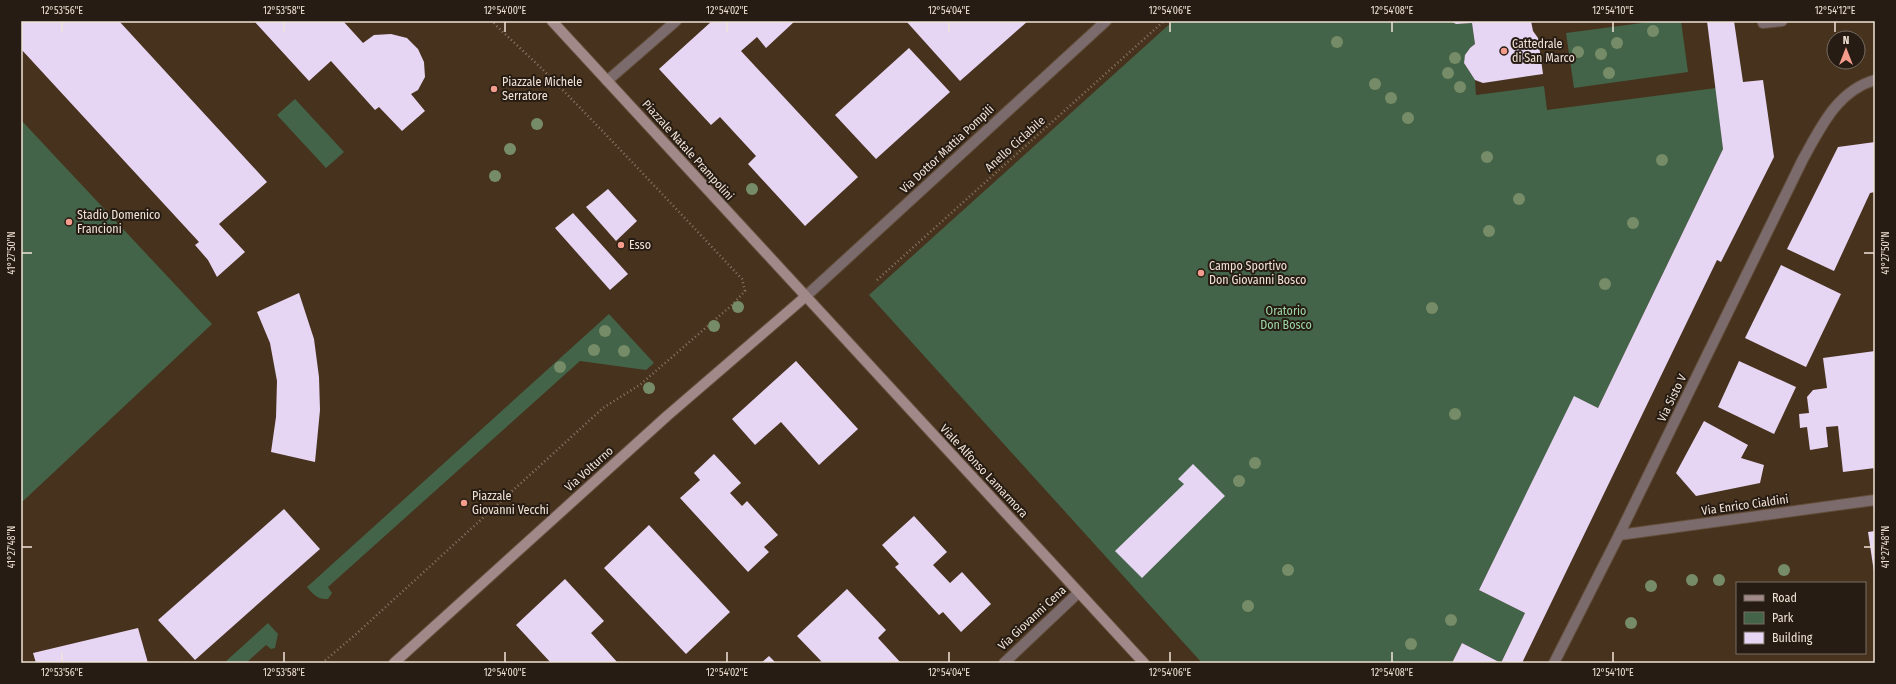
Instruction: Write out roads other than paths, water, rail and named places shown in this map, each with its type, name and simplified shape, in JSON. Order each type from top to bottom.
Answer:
[{"type":"main road","name":"Piazzale Natale Prampolini","points":[[552,21],[805,297]]},
{"type":"main road","name":"Viale Alfonso Lamarmora","points":[[805,297],[1144,663]]},
{"type":"main road","name":"Via Volturno","points":[[394,663],[667,416],[805,297]]},
{"type":"street","points":[[607,81],[676,21]]},
{"type":"street","name":"Via Dottor Mattia Pompili","points":[[805,297],[1106,21]]},
{"type":"street","points":[[1763,23],[1782,21]]},
{"type":"street","name":"Via Sisto V","points":[[1554,663],[1619,535],[1812,144],[1829,113],[1851,90],[1865,82],[1875,80]]},
{"type":"street","name":"Via Enrico Cialdini","points":[[1619,535],[1875,500]]},
{"type":"street","name":"Via Giovanni Cena","points":[[1004,663],[1078,593]]},
{"type":"place","name":"Cattedrale di San Marco","points":[[1504,51]]},
{"type":"place","name":"Piazzale Michele Serratore","points":[[494,89]]},
{"type":"place","name":"Stadio Domenico Francioni","points":[[69,222]]},
{"type":"place","name":"Esso","points":[[621,245]]},
{"type":"place","name":"Campo Sportivo Don Giovanni Bosco","points":[[1201,273]]},
{"type":"place","name":"Piazzale Giovanni Vecchi","points":[[464,503]]},
{"type":"park label","name":"Oratorio Don Bosco","points":[[1286,318]]}]
